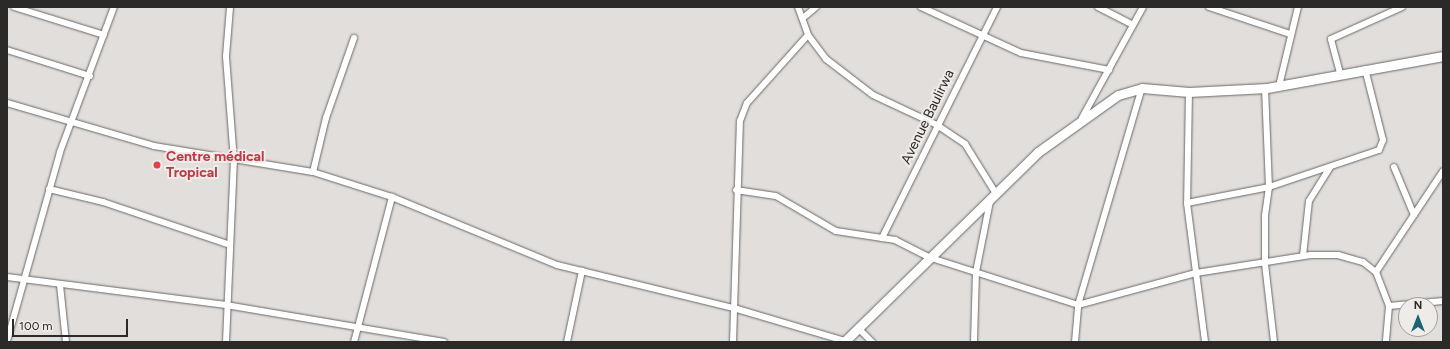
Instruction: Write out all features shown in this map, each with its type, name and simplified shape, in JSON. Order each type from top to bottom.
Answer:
[{"type":"main road","points":[[845,341],[928,257],[990,201],[995,192],[1082,118],[1118,95],[1142,88],[1189,92],[1265,88],[1340,73],[1443,56]]},
{"type":"street","points":[[14,7],[104,35]]},
{"type":"street","points":[[7,341],[49,189],[114,7]]},
{"type":"street","points":[[226,342],[226,305],[234,161],[226,56],[230,7]]},
{"type":"street","points":[[798,7],[808,35],[826,59],[874,95],[937,125],[965,144],[995,192]]},
{"type":"street","points":[[803,18],[816,7]]},
{"type":"street","points":[[921,7],[981,36],[1021,53],[1109,70]]},
{"type":"street","name":"Avenue Baulirwa","points":[[882,238],[981,36],[997,7]]},
{"type":"street","points":[[1098,7],[1133,25]]},
{"type":"street","points":[[1082,118],[1143,7]]},
{"type":"street","points":[[1209,7],[1290,34]]},
{"type":"street","points":[[1279,86],[1290,34],[1298,7]]},
{"type":"street","points":[[1340,73],[1331,39],[1402,7]]},
{"type":"street","points":[[733,342],[736,309],[736,190],[743,111],[808,35]]},
{"type":"street","points":[[313,172],[326,118],[354,38]]},
{"type":"street","points":[[7,50],[90,76]]},
{"type":"street","points":[[1187,203],[1269,187],[1330,167],[1382,146],[1365,69]]},
{"type":"street","points":[[1075,342],[1078,305],[1142,88]]},
{"type":"street","points":[[1265,88],[1269,187],[1265,217],[1265,264],[1274,342]]},
{"type":"street","points":[[1189,92],[1187,203],[1205,342]]},
{"type":"street","points":[[7,103],[72,124],[154,146],[234,161],[313,172],[392,197],[474,233],[582,271],[736,309],[845,341]]},
{"type":"street","points":[[1303,256],[1309,201],[1330,167]]},
{"type":"street","points":[[1394,167],[1414,215]]},
{"type":"street","points":[[1376,272],[1443,171]]},
{"type":"street","points":[[49,189],[103,202],[230,245]]},
{"type":"street","points":[[736,190],[776,196],[847,235],[882,238],[903,243],[928,257],[1078,305],[1196,273],[1265,264],[1303,256],[1338,255],[1363,262],[1376,272],[1389,306],[1386,342]]},
{"type":"street","points":[[354,342],[356,325],[392,197]]},
{"type":"street","points":[[974,342],[976,272],[990,201]]},
{"type":"street","points":[[566,342],[582,271]]},
{"type":"street","points":[[7,277],[60,285],[226,305],[356,325],[444,342]]},
{"type":"street","points":[[60,285],[66,342]]},
{"type":"street","points":[[1389,306],[1443,301]]},
{"type":"street","points":[[858,328],[872,342]]},
{"type":"place","name":"Centre médical Tropical","points":[[157,165]]}]
